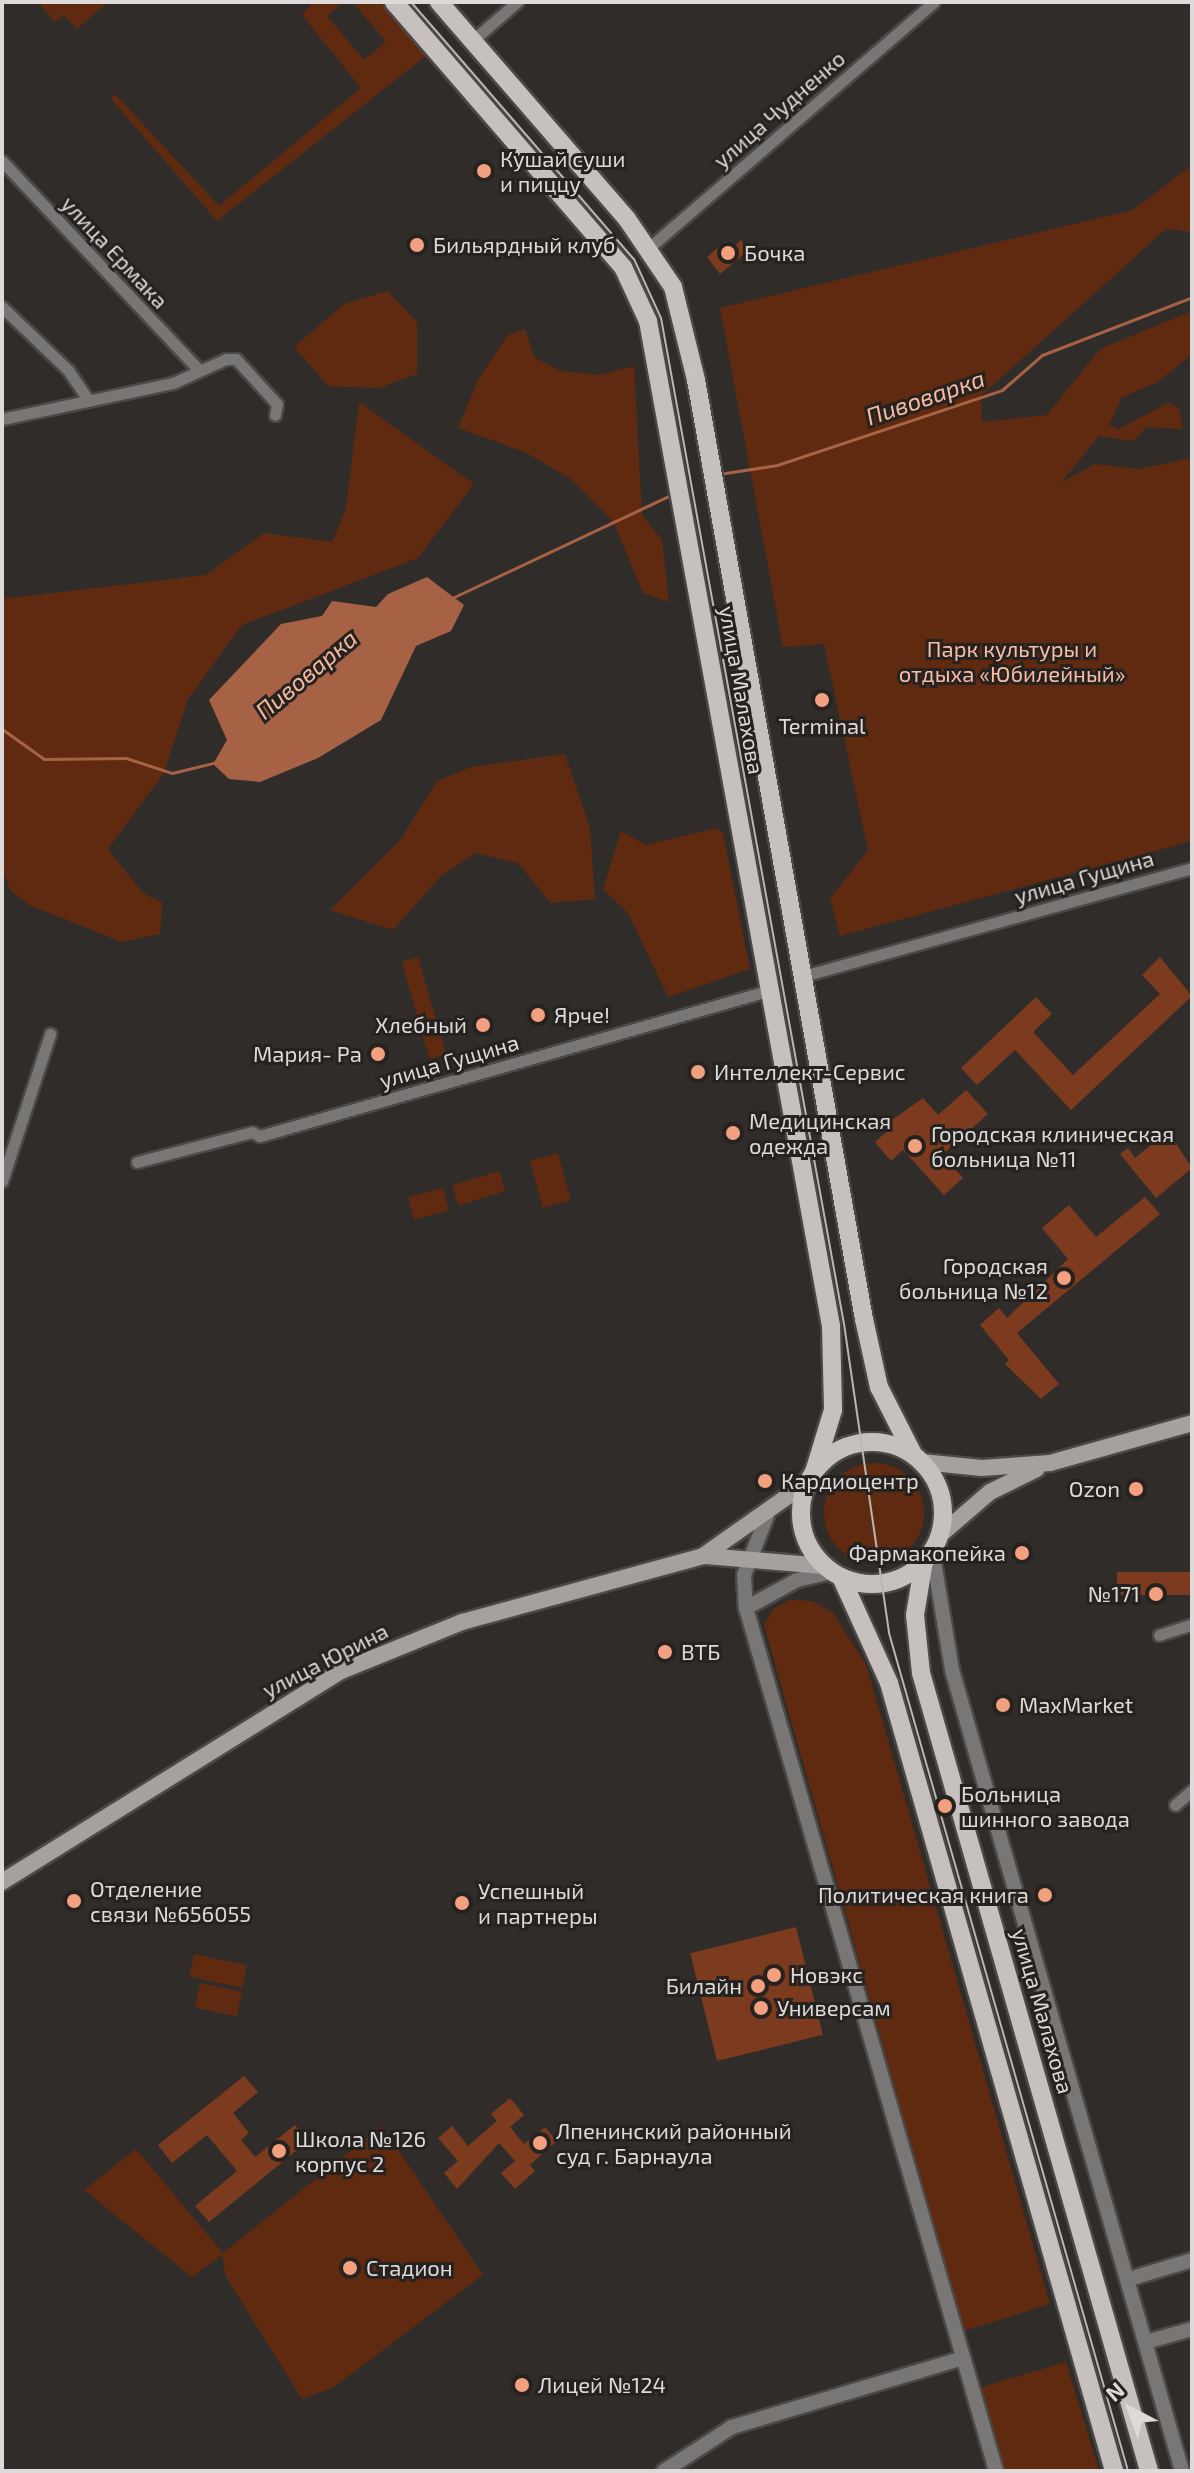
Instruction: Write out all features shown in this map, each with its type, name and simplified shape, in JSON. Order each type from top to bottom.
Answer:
[{"type":"main road","name":"улица Малахова","points":[[394,2],[601,241],[642,303],[771,990],[835,1360],[833,1410],[811,1477]]},
{"type":"main road","name":"улица Малахова","points":[[439,2],[650,247],[673,287],[696,380],[879,1387],[917,1458]]},
{"type":"main road","points":[[833,1572],[886,1583],[932,1549],[990,1492],[1050,1463],[1192,1423]]},
{"type":"main road","points":[[1050,1463],[982,1468],[917,1458],[891,1444],[860,1443],[834,1453],[811,1477],[803,1527],[833,1572],[889,1683],[1114,2471]]},
{"type":"main road","points":[[917,1458],[941,1497],[932,1549]]},
{"type":"main road","name":"улица Юрина","points":[[2,1882],[341,1671],[462,1622],[703,1556],[767,1516],[811,1477]]},
{"type":"main road","name":"улица Малахова","points":[[932,1549],[915,1615],[921,1673],[1149,2471]]},
{"type":"main road","name":"улица Юрина","points":[[703,1556],[749,1558],[833,1572]]},
{"type":"street","points":[[472,41],[517,2]]},
{"type":"street","name":"улица Чудненко","points":[[650,247],[934,2]]},
{"type":"street","name":"улица Ермака","points":[[2,161],[199,370]]},
{"type":"street","points":[[2,307],[68,370],[89,401]]},
{"type":"street","points":[[2,419],[173,383],[199,370],[236,359],[277,404],[275,415]]},
{"type":"street","name":"улица Гущина","points":[[803,976],[1192,868]]},
{"type":"street","name":"улица Гущина","points":[[137,1162],[252,1132],[260,1136],[771,990]]},
{"type":"street","points":[[2,1181],[50,1034]]},
{"type":"street","points":[[767,1516],[749,1558],[746,1608],[996,2471]]},
{"type":"street","points":[[932,1549],[934,1588],[955,1684],[1182,2471]]},
{"type":"street","points":[[746,1608],[797,1580],[833,1572]]},
{"type":"street","points":[[1159,1635],[1192,1624]]},
{"type":"street","points":[[1175,1805],[1192,1790]]},
{"type":"street","points":[[1129,2279],[1192,2260]]},
{"type":"street","points":[[1146,2342],[1192,2329]]},
{"type":"street","points":[[664,2471],[732,2427],[963,2358]]},
{"type":"green space","points":[[38,2],[108,2],[77,29],[64,15],[55,22]]},
{"type":"green space","points":[[313,2],[343,2],[327,16],[364,60],[386,42],[353,2],[380,2],[426,56],[217,221],[111,99],[115,94],[219,206],[361,88],[302,15]]},
{"type":"green space","name":"Парк культуры и отдыха «Юбилейный»","points":[[1192,165],[1192,232],[1166,229],[981,396],[982,422],[1047,415],[1100,349],[1192,311],[1192,355],[1156,383],[1122,397],[1109,425],[1119,429],[1168,403],[1179,408],[1183,429],[1147,427],[1133,441],[1099,436],[1061,483],[1094,464],[1139,469],[1192,458],[1192,841],[840,936],[830,899],[868,850],[824,644],[783,647],[720,308],[1133,210]]},
{"type":"green space","points":[[387,291],[417,322],[417,374],[379,388],[328,386],[294,347],[344,304]]},
{"type":"green space","points":[[525,329],[534,357],[561,371],[599,375],[634,366],[642,515],[662,540],[669,602],[643,593],[614,523],[571,479],[525,452],[458,428],[478,380],[507,336]]},
{"type":"green space","points":[[359,402],[474,484],[418,558],[242,625],[188,699],[164,773],[108,849],[143,893],[162,902],[160,934],[122,942],[29,905],[10,890],[2,867],[2,599],[206,575],[264,533],[332,542],[346,509]]},
{"type":"green space","points":[[565,754],[590,828],[595,899],[551,903],[518,863],[475,853],[441,876],[393,930],[330,910],[401,839],[437,781],[471,767]]},
{"type":"green space","points":[[716,828],[723,833],[750,969],[668,997],[628,913],[603,889],[621,831],[646,845]]},
{"type":"green space","points":[[418,957],[446,1054],[429,1059],[402,962]]},
{"type":"green space","points":[[558,1153],[571,1200],[543,1208],[530,1161]]},
{"type":"green space","points":[[499,1171],[505,1191],[458,1205],[452,1185]]},
{"type":"green space","points":[[443,1188],[449,1210],[414,1220],[408,1197]]},
{"type":"green space","points":[[874,1463],[902,1471],[916,1485],[924,1513],[916,1541],[902,1555],[874,1563],[846,1555],[832,1541],[824,1513],[832,1485],[846,1471]]},
{"type":"green space","points":[[789,1600],[813,1601],[833,1613],[866,1664],[1050,2304],[964,2331],[764,1625],[773,1609]]},
{"type":"green space","points":[[194,1954],[247,1965],[242,1988],[189,1976]]},
{"type":"green space","points":[[200,1983],[242,1992],[237,2016],[195,2007]]},
{"type":"green space","name":"Стадион","points":[[382,2126],[483,2275],[334,2387],[302,2399],[226,2277],[222,2255],[192,2277],[84,2190],[136,2149],[223,2253]]},
{"type":"green space","points":[[1066,2362],[1099,2471],[1004,2471],[979,2388]]},
{"type":"water","points":[[427,577],[464,605],[451,631],[416,646],[381,720],[318,758],[260,782],[229,779],[213,764],[227,740],[209,700],[281,624],[322,616],[332,601],[376,607],[388,594]]},
{"type":"building","name":"Бочка","points":[[741,240],[749,250],[720,274],[707,257],[726,241],[732,248]]},
{"type":"building","points":[[1160,957],[1192,996],[1071,1110],[1015,1050],[977,1085],[961,1068],[1036,997],[1052,1014],[1033,1032],[1073,1075],[1160,994],[1142,975]]},
{"type":"building","name":"Городская клиническая больница №11","points":[[966,1090],[988,1114],[942,1155],[963,1178],[944,1195],[903,1150],[891,1161],[875,1142],[893,1126],[889,1122],[923,1098],[938,1115]]},
{"type":"building","points":[[1168,1131],[1192,1168],[1156,1198],[1120,1154],[1128,1148],[1135,1158]]},
{"type":"building","name":"Городская больница №12","points":[[1145,1197],[1160,1214],[1017,1333],[1059,1384],[1041,1399],[1005,1364],[1009,1360],[980,1325],[999,1308],[1007,1318],[1068,1259],[1042,1228],[1069,1205],[1096,1237]]},
{"type":"building","points":[[1117,1572],[1192,1572],[1192,1595],[1117,1595]]},
{"type":"building","name":"Универсам","points":[[796,1927],[823,2035],[717,2061],[690,1953]]},
{"type":"building","name":"Школа №126 корпус 2","points":[[244,2076],[258,2092],[233,2113],[249,2133],[241,2140],[255,2157],[295,2125],[308,2141],[209,2222],[195,2206],[237,2171],[207,2135],[172,2163],[158,2145]]},
{"type":"building","name":"Лпенинский районный суд г. Барнаула","points":[[510,2098],[524,2115],[510,2127],[524,2144],[545,2127],[557,2141],[530,2165],[535,2171],[515,2189],[501,2173],[515,2161],[499,2143],[457,2189],[444,2173],[458,2161],[438,2138],[452,2126],[468,2146],[497,2121],[491,2114]]},
{"type":"waterway","name":"Пивоварка","points":[[719,474],[777,465],[1002,390],[1042,355],[1192,297]]},
{"type":"waterway","name":"Пивоварка","points":[[454,597],[669,496]]},
{"type":"waterway","name":"Пивоварка","points":[[2,729],[44,759],[126,758],[172,773],[217,762]]},
{"type":"tram line","points":[[411,2],[634,259],[661,318],[844,1324],[889,1633],[1128,2471]]},
{"type":"place","name":"Кушай суши и пиццу","points":[[484,171]]},
{"type":"place","name":"Бильярдный клуб","points":[[417,245]]},
{"type":"place","name":"Бочка","points":[[728,253]]},
{"type":"place","name":"Terminal","points":[[822,700]]},
{"type":"place","name":"Ярче!","points":[[538,1015]]},
{"type":"place","name":"Хлебный","points":[[483,1025]]},
{"type":"place","name":"Мария- Ра","points":[[378,1054]]},
{"type":"place","name":"Интеллект-Сервис","points":[[698,1072]]},
{"type":"place","name":"Медицинская одежда","points":[[733,1133]]},
{"type":"place","name":"Городская клиническая больница №11","points":[[915,1146]]},
{"type":"place","name":"Городская больница №12","points":[[1064,1278]]},
{"type":"place","name":"Кардиоцентр","points":[[765,1481]]},
{"type":"place","name":"Ozon","points":[[1136,1489]]},
{"type":"place","name":"Фармакопейка","points":[[1022,1553]]},
{"type":"place","name":"№171","points":[[1156,1594]]},
{"type":"place","name":"ВТБ","points":[[665,1652]]},
{"type":"place","name":"MaxMarket","points":[[1003,1705]]},
{"type":"place","name":"Больница шинного завода","points":[[945,1806]]},
{"type":"place","name":"Политическая книга","points":[[1045,1895]]},
{"type":"place","name":"Отделение связи №656055","points":[[74,1901]]},
{"type":"place","name":"Успешный и партнеры","points":[[462,1903]]},
{"type":"place","name":"Новэкс","points":[[774,1975]]},
{"type":"place","name":"Билайн","points":[[758,1986]]},
{"type":"place","name":"Универсам","points":[[761,2008]]},
{"type":"place","name":"Лпенинский районный суд г. Барнаула","points":[[540,2143]]},
{"type":"place","name":"Школа №126 корпус 2","points":[[279,2151]]},
{"type":"place","name":"Стадион","points":[[350,2268]]},
{"type":"place","name":"Лицей №124","points":[[522,2385]]}]
